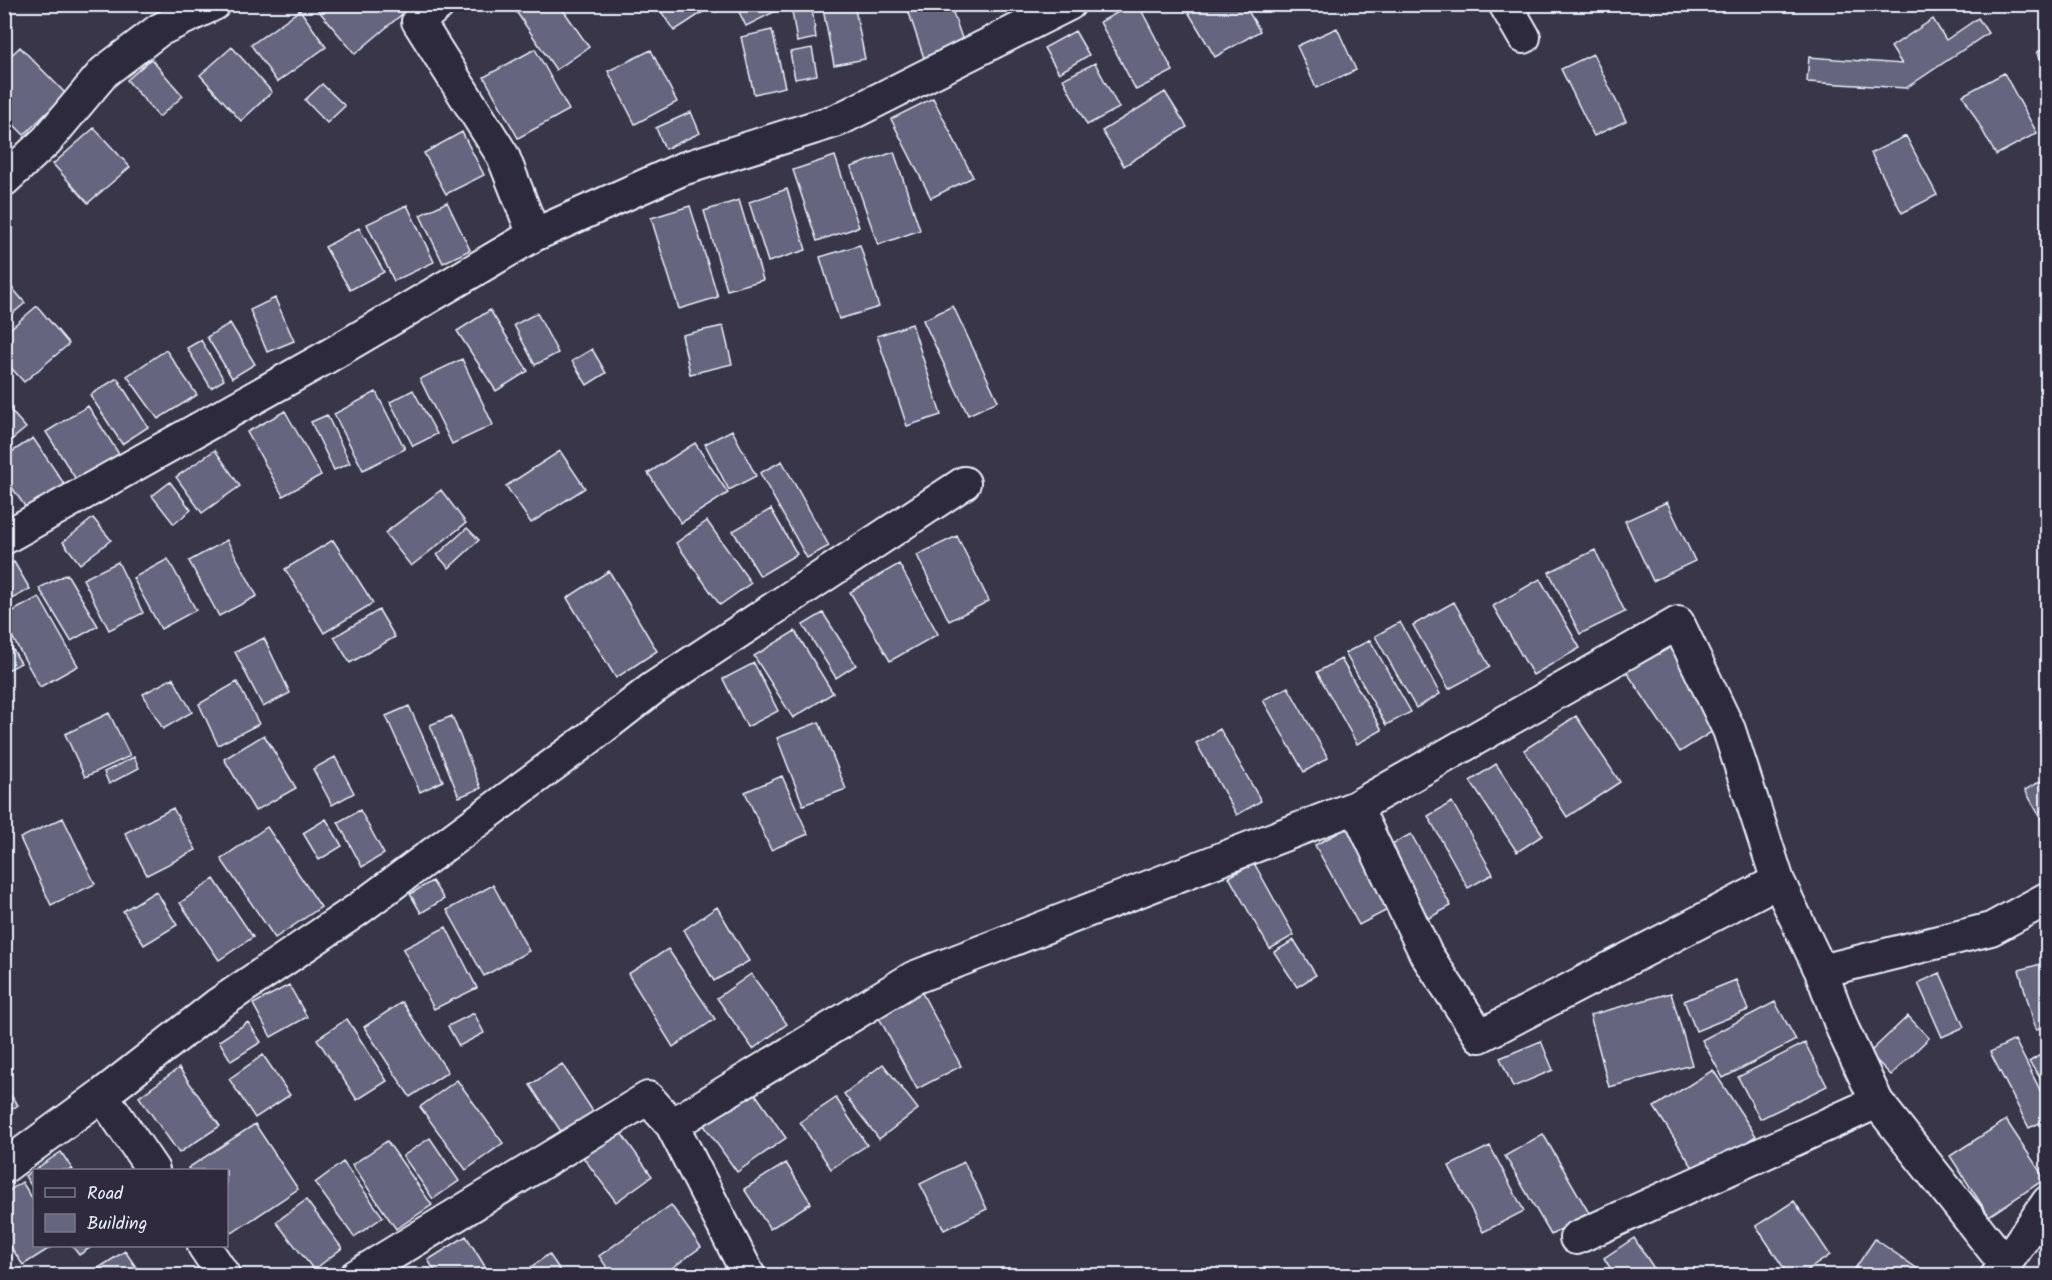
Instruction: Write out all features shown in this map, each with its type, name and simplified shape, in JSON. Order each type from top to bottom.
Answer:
[{"type":"street","points":[[4,180],[47,140],[104,72],[159,30],[214,4]]},
{"type":"street","points":[[439,4],[418,21],[503,156],[534,236]]},
{"type":"street","points":[[4,538],[325,358],[534,236],[682,169],[838,120],[1069,4]]},
{"type":"street","points":[[1505,4],[1524,37]]},
{"type":"street","points":[[4,1167],[102,1095],[217,1005],[357,910],[588,740],[652,689],[964,483]]},
{"type":"street","points":[[672,1125],[913,978],[1356,807],[1678,623],[1729,730],[1778,881],[1821,971],[1843,1030],[1877,1102],[2002,1270],[2048,1202]]},
{"type":"street","points":[[1356,807],[1426,954],[1480,1036],[1778,881]]},
{"type":"street","points":[[1821,971],[1990,928],[2048,898]]},
{"type":"street","points":[[102,1095],[152,1169]]},
{"type":"street","points":[[356,1275],[648,1098],[672,1125],[749,1275]]},
{"type":"street","points":[[1576,1238],[1877,1102]]},
{"type":"street","points":[[205,1247],[224,1275]]},
{"type":"building","points":[[313,4],[414,4],[355,54]]},
{"type":"building","points":[[511,4],[559,4],[589,47],[556,70]]},
{"type":"building","points":[[656,4],[698,4],[703,12],[674,31]]},
{"type":"building","points":[[710,4],[727,4],[716,12]]},
{"type":"building","points":[[735,4],[778,4],[780,9],[746,26]]},
{"type":"building","points":[[822,4],[854,4],[865,59],[834,65]]},
{"type":"building","points":[[906,4],[950,4],[964,44],[924,58]]},
{"type":"building","points":[[1133,4],[1138,4],[1173,71],[1136,90],[1100,22]]},
{"type":"building","points":[[1196,4],[1244,4],[1260,31],[1215,57],[1187,10]]},
{"type":"building","points":[[812,8],[816,38],[797,42],[792,11]]},
{"type":"building","points":[[300,10],[326,47],[277,82],[251,45]]},
{"type":"building","points":[[1978,18],[1988,33],[1906,88],[1807,82],[1809,57],[1902,64],[1891,47],[1933,19],[1946,40]]},
{"type":"building","points":[[1337,28],[1356,70],[1316,88],[1297,46]]},
{"type":"building","points":[[772,30],[785,87],[754,94],[741,37]]},
{"type":"building","points":[[1075,31],[1089,55],[1059,73],[1044,48]]},
{"type":"building","points":[[20,47],[66,94],[24,135],[4,115],[4,62]]},
{"type":"building","points":[[232,47],[272,92],[241,121],[200,75]]},
{"type":"building","points":[[2048,47],[2048,73],[2037,52]]},
{"type":"building","points":[[812,48],[817,75],[795,79],[790,52]]},
{"type":"building","points":[[535,49],[569,110],[518,138],[484,77]]},
{"type":"building","points":[[651,50],[677,102],[635,124],[608,71]]},
{"type":"building","points":[[1593,54],[1626,121],[1594,136],[1561,69]]},
{"type":"building","points":[[151,59],[183,96],[159,117],[127,80]]},
{"type":"building","points":[[1095,63],[1119,108],[1087,125],[1063,79]]},
{"type":"building","points":[[2004,73],[2037,133],[1996,155],[1963,95]]},
{"type":"building","points":[[322,84],[345,106],[327,123],[305,100]]},
{"type":"building","points":[[1165,92],[1187,127],[1124,166],[1102,131]]},
{"type":"building","points":[[933,98],[973,177],[931,198],[891,119]]},
{"type":"building","points":[[691,112],[700,133],[665,149],[656,128]]},
{"type":"building","points":[[94,128],[130,167],[88,203],[53,164]]},
{"type":"building","points":[[462,132],[484,175],[446,194],[424,153]]},
{"type":"building","points":[[1906,136],[1937,195],[1902,213],[1871,153]]},
{"type":"building","points":[[894,152],[920,230],[878,245],[851,167]]},
{"type":"building","points":[[835,156],[859,227],[817,241],[793,170]]},
{"type":"building","points":[[787,189],[806,250],[768,262],[749,202]]},
{"type":"building","points":[[739,200],[763,280],[727,290],[704,211]]},
{"type":"building","points":[[447,202],[470,250],[443,263],[420,215]]},
{"type":"building","points":[[407,205],[434,262],[394,281],[367,224]]},
{"type":"building","points":[[690,206],[718,297],[679,309],[651,218]]},
{"type":"building","points":[[359,228],[384,272],[350,290],[325,247]]},
{"type":"building","points":[[860,245],[879,307],[839,319],[820,257]]},
{"type":"building","points":[[4,278],[25,303],[4,321]]},
{"type":"building","points":[[275,298],[294,341],[267,352],[250,310]]},
{"type":"building","points":[[37,306],[69,344],[24,382],[4,360],[4,334]]},
{"type":"building","points":[[953,306],[998,401],[968,415],[923,320]]},
{"type":"building","points":[[490,310],[528,371],[496,391],[457,331]]},
{"type":"building","points":[[537,313],[558,353],[535,365],[514,325]]},
{"type":"building","points":[[230,323],[255,364],[232,378],[207,337]]},
{"type":"building","points":[[912,324],[941,415],[907,426],[877,336]]},
{"type":"building","points":[[723,326],[732,364],[690,374],[682,335]]},
{"type":"building","points":[[201,340],[224,380],[211,388],[187,348]]},
{"type":"building","points":[[592,349],[606,373],[587,385],[572,361]]},
{"type":"building","points":[[166,350],[197,395],[158,419],[127,376]]},
{"type":"building","points":[[462,359],[493,425],[452,444],[420,379]]},
{"type":"building","points":[[117,378],[148,427],[122,444],[90,395]]},
{"type":"building","points":[[413,390],[437,434],[413,446],[390,402]]},
{"type":"building","points":[[376,392],[405,449],[363,470],[334,414]]},
{"type":"building","points":[[4,403],[26,428],[4,446]]},
{"type":"building","points":[[88,406],[119,454],[77,481],[46,432]]},
{"type":"building","points":[[285,411],[321,475],[283,496],[247,432]]},
{"type":"building","points":[[327,415],[350,463],[334,470],[311,422]]},
{"type":"building","points":[[732,430],[756,476],[729,490],[705,444]]},
{"type":"building","points":[[33,438],[69,491],[31,515],[4,476],[4,457]]},
{"type":"building","points":[[695,443],[728,493],[681,523],[648,473]]},
{"type":"building","points":[[215,450],[240,486],[202,513],[176,477]]},
{"type":"building","points":[[560,451],[585,488],[531,523],[506,486]]},
{"type":"building","points":[[782,461],[829,546],[807,558],[760,473]]},
{"type":"building","points":[[170,482],[191,510],[174,524],[152,496]]},
{"type":"building","points":[[441,490],[466,523],[411,566],[385,533]]},
{"type":"building","points":[[1667,502],[1695,561],[1653,581],[1625,521]]},
{"type":"building","points":[[771,509],[797,554],[760,576],[733,531]]},
{"type":"building","points":[[93,518],[111,540],[80,564],[63,542]]},
{"type":"building","points":[[707,521],[751,583],[720,605],[676,543]]},
{"type":"building","points":[[467,528],[479,540],[449,568],[437,555]]},
{"type":"building","points":[[957,536],[989,601],[949,621],[917,555]]},
{"type":"building","points":[[227,540],[257,596],[219,616],[189,561]]},
{"type":"building","points":[[333,540],[373,603],[324,633],[285,569]]},
{"type":"building","points":[[1595,550],[1625,612],[1580,634],[1549,572]]},
{"type":"building","points":[[168,559],[196,610],[161,629],[133,578]]},
{"type":"building","points":[[14,562],[30,589],[10,600],[4,590],[4,567]]},
{"type":"building","points":[[118,562],[143,613],[109,630],[83,579]]},
{"type":"building","points":[[899,564],[938,634],[890,661],[850,592]]},
{"type":"building","points":[[609,571],[657,651],[616,678],[567,598]]},
{"type":"building","points":[[67,574],[98,626],[71,641],[39,588]]},
{"type":"building","points":[[1540,579],[1580,648],[1533,675],[1493,606]]},
{"type":"building","points":[[39,597],[78,666],[40,687],[4,622],[4,616]]},
{"type":"building","points":[[1454,602],[1490,667],[1449,689],[1413,625]]},
{"type":"building","points":[[379,610],[395,637],[350,663],[334,637]]},
{"type":"building","points":[[823,613],[856,665],[836,678],[803,625]]},
{"type":"building","points":[[1400,622],[1440,694],[1416,708],[1375,636]]},
{"type":"building","points":[[795,631],[833,693],[793,718],[754,656]]},
{"type":"building","points":[[4,635],[21,663],[4,672]]},
{"type":"building","points":[[264,638],[290,693],[263,707],[235,652]]},
{"type":"building","points":[[1370,640],[1411,712],[1386,725],[1345,653]]},
{"type":"building","points":[[1670,643],[1724,724],[1680,752],[1626,671]]},
{"type":"building","points":[[1341,659],[1382,730],[1357,744],[1317,672]]},
{"type":"building","points":[[754,663],[778,711],[747,727],[723,679]]},
{"type":"building","points":[[173,678],[192,712],[163,729],[143,694]]},
{"type":"building","points":[[237,682],[259,724],[218,745],[199,704]]},
{"type":"building","points":[[1288,687],[1328,758],[1304,772],[1263,700]]},
{"type":"building","points":[[409,706],[443,781],[420,792],[386,716]]},
{"type":"building","points":[[109,713],[130,756],[85,777],[65,734]]},
{"type":"building","points":[[452,716],[481,788],[459,797],[430,725]]},
{"type":"building","points":[[1576,716],[1620,782],[1567,817],[1524,750]]},
{"type":"building","points":[[819,722],[846,789],[803,805],[777,738]]},
{"type":"building","points":[[1220,729],[1261,801],[1237,815],[1196,743]]},
{"type":"building","points":[[264,735],[296,788],[255,811],[224,759]]},
{"type":"building","points":[[134,757],[139,768],[109,784],[104,772]]},
{"type":"building","points":[[335,757],[354,793],[332,805],[313,769]]},
{"type":"building","points":[[1496,764],[1543,835],[1517,852],[1470,781]]},
{"type":"building","points":[[782,776],[808,834],[771,850],[745,792]]},
{"type":"building","points":[[2048,777],[2048,831],[2025,790]]},
{"type":"building","points":[[1452,802],[1493,874],[1468,888],[1428,816]]},
{"type":"building","points":[[173,808],[196,850],[147,875],[125,833]]},
{"type":"building","points":[[360,810],[384,854],[362,867],[338,822]]},
{"type":"building","points":[[63,818],[95,884],[51,905],[20,838]]},
{"type":"building","points":[[326,819],[342,846],[319,860],[303,833]]},
{"type":"building","points":[[1351,826],[1395,906],[1359,925],[1315,845]]},
{"type":"building","points":[[267,827],[321,907],[275,938],[221,859]]},
{"type":"building","points":[[1411,834],[1451,906],[1427,919],[1386,847]]},
{"type":"building","points":[[1254,863],[1294,935],[1270,949],[1229,877]]},
{"type":"building","points":[[214,879],[253,937],[219,960],[180,903]]},
{"type":"building","points":[[432,881],[444,899],[421,913],[410,894]]},
{"type":"building","points":[[493,885],[529,951],[484,976],[447,910]]},
{"type":"building","points":[[156,891],[177,925],[144,945],[123,911]]},
{"type":"building","points":[[717,907],[749,961],[714,981],[684,930]]},
{"type":"building","points":[[446,927],[477,988],[434,1009],[403,949]]},
{"type":"building","points":[[1294,940],[1316,975],[1297,987],[1274,952]]},
{"type":"building","points":[[668,949],[715,1019],[673,1047],[628,974]]},
{"type":"building","points":[[2048,962],[2048,1027],[2036,1030],[2019,970]]},
{"type":"building","points":[[1940,973],[1964,1027],[1942,1037],[1918,983]]},
{"type":"building","points":[[751,974],[787,1024],[753,1049],[717,998]]},
{"type":"building","points":[[1736,980],[1748,1010],[1696,1031],[1684,1001]]},
{"type":"building","points":[[289,985],[307,1017],[271,1037],[253,1004]]},
{"type":"building","points":[[920,989],[961,1066],[917,1089],[876,1012]]},
{"type":"building","points":[[1671,993],[1692,1065],[1609,1087],[1590,1015]]},
{"type":"building","points":[[402,1002],[448,1072],[410,1097],[364,1027]]},
{"type":"building","points":[[1775,1002],[1796,1040],[1723,1078],[1702,1040]]},
{"type":"building","points":[[474,1013],[484,1033],[459,1046],[448,1026]]},
{"type":"building","points":[[1908,1016],[1929,1038],[1891,1075],[1869,1053]]},
{"type":"building","points":[[347,1019],[387,1081],[357,1100],[317,1039]]},
{"type":"building","points":[[248,1022],[261,1042],[231,1061],[219,1041]]},
{"type":"building","points":[[2015,1040],[2048,1106],[2048,1119],[2029,1128],[1990,1052]]},
{"type":"building","points":[[1541,1041],[1553,1070],[1513,1087],[1500,1058]]},
{"type":"building","points":[[1805,1043],[1827,1086],[1760,1119],[1738,1077]]},
{"type":"building","points":[[2048,1050],[2048,1089],[2029,1062]]},
{"type":"building","points":[[263,1055],[290,1095],[255,1118],[229,1079]]},
{"type":"building","points":[[562,1064],[600,1122],[568,1142],[530,1085]]},
{"type":"building","points":[[883,1064],[918,1109],[879,1139],[844,1094]]},
{"type":"building","points":[[179,1068],[220,1126],[179,1153],[139,1097]]},
{"type":"building","points":[[1713,1070],[1756,1136],[1697,1174],[1654,1107]]},
{"type":"building","points":[[457,1080],[503,1143],[466,1170],[420,1107]]},
{"type":"building","points":[[4,1086],[18,1105],[4,1115]]},
{"type":"building","points":[[752,1089],[786,1138],[737,1172],[703,1124]]},
{"type":"building","points":[[836,1098],[867,1145],[831,1169],[800,1122]]},
{"type":"building","points":[[2006,1120],[2045,1179],[1989,1216],[1950,1156]]},
{"type":"building","points":[[255,1124],[298,1189],[232,1233],[228,1228],[228,1169],[188,1168]]},
{"type":"building","points":[[616,1126],[652,1176],[616,1202],[580,1153]]},
{"type":"building","points":[[1543,1134],[1589,1213],[1551,1235],[1505,1156]]},
{"type":"building","points":[[430,1138],[459,1181],[433,1199],[403,1156]]},
{"type":"building","points":[[387,1141],[432,1205],[396,1229],[352,1165]]},
{"type":"building","points":[[1490,1146],[1524,1211],[1483,1232],[1449,1166]]},
{"type":"building","points":[[61,1152],[72,1169],[36,1169]]},
{"type":"building","points":[[343,1162],[383,1217],[354,1237],[315,1183]]},
{"type":"building","points":[[964,1162],[987,1209],[944,1230],[920,1184]]},
{"type":"building","points":[[786,1163],[811,1203],[770,1229],[744,1189]]},
{"type":"building","points":[[33,1171],[33,1188],[25,1176]]},
{"type":"building","points":[[22,1182],[33,1199],[33,1247],[51,1247],[23,1265],[4,1237],[4,1194]]},
{"type":"building","points":[[306,1200],[342,1248],[314,1270],[276,1222]]},
{"type":"building","points":[[1794,1201],[1830,1255],[1799,1276],[1789,1276],[1756,1226]]},
{"type":"building","points":[[671,1205],[701,1247],[661,1276],[613,1276],[599,1256]]},
{"type":"building","points":[[466,1236],[491,1276],[438,1276],[428,1260]]},
{"type":"building","points":[[1634,1238],[1659,1276],[1615,1276],[1604,1258]]},
{"type":"building","points":[[1875,1239],[1928,1276],[1862,1276],[1854,1270]]},
{"type":"building","points":[[4,1246],[12,1257],[4,1262]]},
{"type":"building","points":[[73,1247],[91,1247],[79,1255]]},
{"type":"building","points":[[125,1251],[142,1276],[86,1276]]},
{"type":"building","points":[[549,1254],[564,1276],[537,1276],[531,1267]]}]
